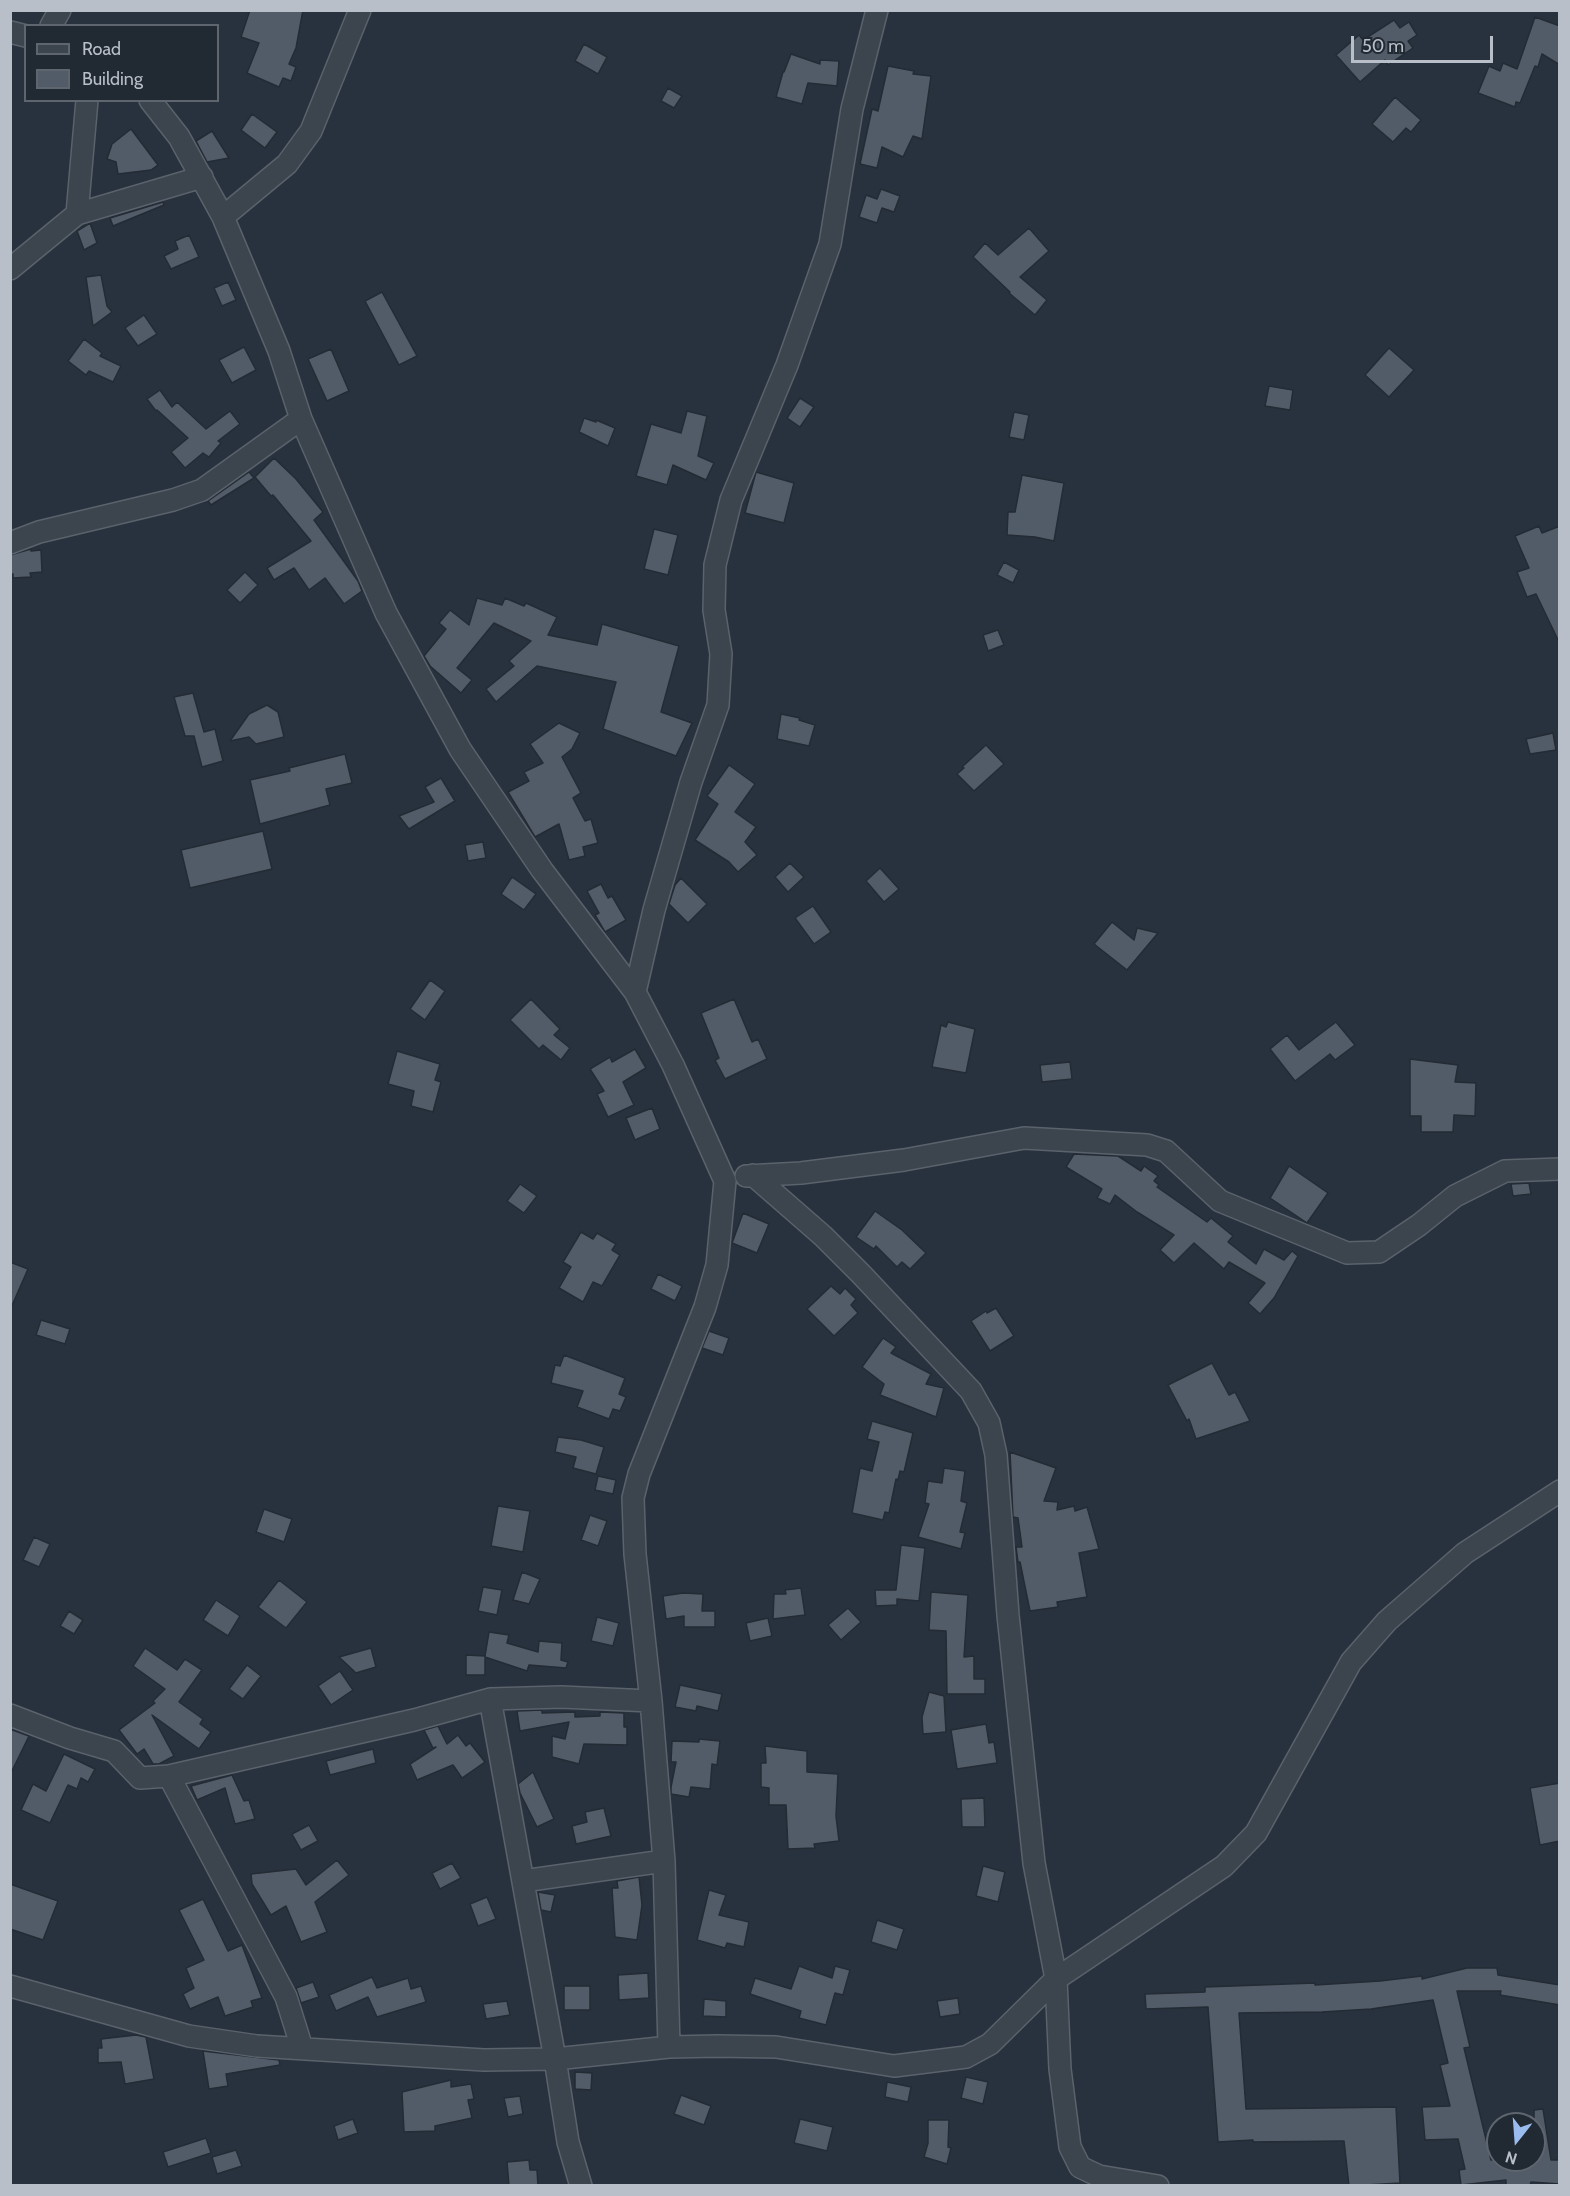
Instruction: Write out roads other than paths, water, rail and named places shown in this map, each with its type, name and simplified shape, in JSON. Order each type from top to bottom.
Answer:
[{"type":"street","points":[[52,24],[60,10]]},
{"type":"street","points":[[223,217],[287,164],[311,130],[360,10]]},
{"type":"street","points":[[635,992],[654,910],[688,793],[718,705],[721,654],[714,610],[715,565],[731,500],[787,365],[830,244],[852,109],[877,10]]},
{"type":"street","points":[[77,213],[87,102]]},
{"type":"street","points":[[152,102],[180,137],[223,217],[279,351],[301,419],[386,613],[460,749],[542,870],[635,992],[673,1065],[725,1181],[717,1265],[705,1307],[639,1474],[633,1498],[635,1554],[651,1701],[664,1862],[669,2047]]},
{"type":"street","points":[[10,268],[77,213],[202,177]]},
{"type":"street","points":[[10,543],[39,532],[173,500],[201,490],[301,419]]},
{"type":"street","points":[[725,1181],[753,1175],[801,1173],[904,1160],[1024,1138],[1147,1145],[1166,1151],[1220,1202],[1347,1253],[1379,1252],[1419,1225],[1455,1196],[1505,1171],[1560,1169]]},
{"type":"street","points":[[753,1175],[824,1236],[862,1275],[971,1391],[989,1423],[996,1455],[1008,1615],[1034,1863],[1056,1979],[1060,2069],[1070,2146],[1080,2167],[1099,2176],[1158,2186]]},
{"type":"street","points":[[10,1986],[189,2036],[257,2046],[484,2060],[555,2059],[669,2047],[776,2047],[894,2066],[966,2057],[990,2044],[1056,1979],[1224,1866],[1256,1833],[1352,1662],[1387,1621],[1465,1553],[1560,1491]]},
{"type":"street","points":[[10,1715],[70,1738],[114,1751],[140,1778],[169,1776],[414,1720],[490,1699],[561,1697],[651,1701]]},
{"type":"street","points":[[490,1699],[568,2142],[581,2186]]},
{"type":"street","points":[[169,1776],[286,1997],[302,2048]]},
{"type":"street","points":[[523,1881],[664,1862]]}]
